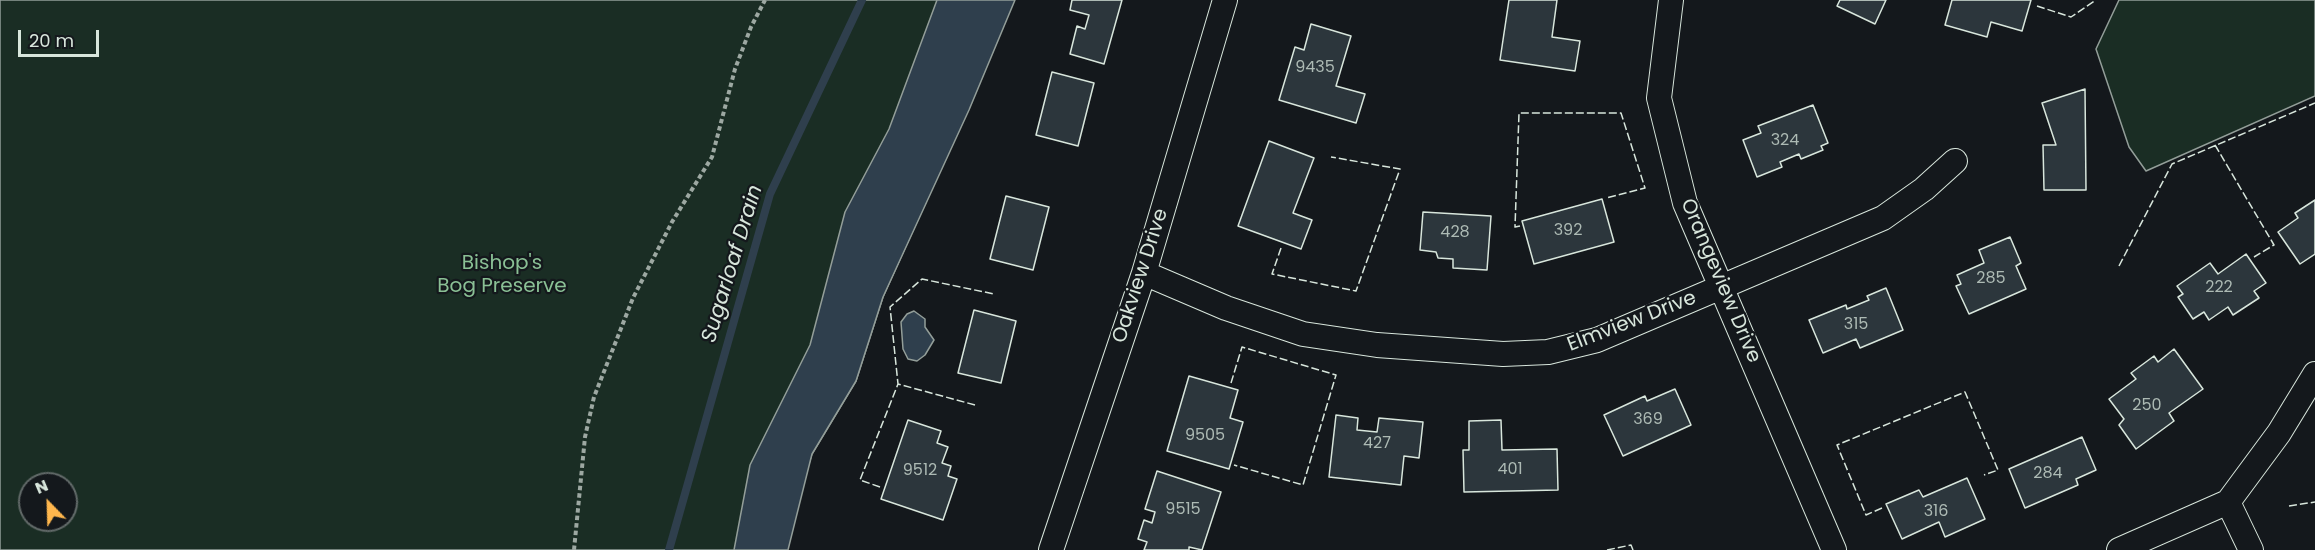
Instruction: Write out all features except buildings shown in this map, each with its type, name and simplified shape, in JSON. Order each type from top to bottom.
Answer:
[{"type":"street","name":"Oakview Drive","points":[[1051,550],[1144,273],[1225,0]]},
{"type":"street","name":"Orangeview Drive","points":[[1671,0],[1659,98],[1685,203],[1834,550]]},
{"type":"street","name":"Elmview Drive","points":[[1144,273],[1226,308],[1304,334],[1377,345],[1503,354],[1548,352],[1597,340],[1883,218],[1924,189],[1955,161]]},
{"type":"street","points":[[2119,550],[2228,502],[2279,433],[2315,374]]},
{"type":"street","points":[[2228,502],[2251,550]]},
{"type":"path","points":[[574,550],[585,437],[594,397],[633,298],[672,222],[712,157],[743,46],[765,0]]},
{"type":"green space","name":"Bishop's Bog Preserve","points":[[0,0],[1003,0],[948,153],[883,297],[856,381],[812,454],[782,550],[0,550]]},
{"type":"green space","points":[[2119,0],[2315,0],[2315,96],[2146,171],[2129,147],[2096,49]]},
{"type":"water","points":[[937,0],[1015,0],[969,110],[883,297],[856,381],[812,454],[788,550],[734,550],[750,465],[810,345],[845,212],[889,129]]},
{"type":"water","points":[[914,311],[925,319],[925,327],[934,340],[925,355],[917,361],[908,359],[903,349],[901,322],[907,314]]},
{"type":"waterway","name":"Sugarloaf Drain","points":[[669,550],[770,194],[862,0]]},
{"type":"fence","points":[[2037,6],[2071,17],[2096,0]]},
{"type":"fence","points":[[2119,266],[2172,164],[2315,103]]},
{"type":"fence","points":[[1520,226],[1515,227],[1519,113],[1621,113],[1645,188],[1606,198]]},
{"type":"fence","points":[[2215,145],[2274,245],[2254,257]]},
{"type":"fence","points":[[1281,248],[1272,274],[1356,291],[1400,169],[1331,157]]},
{"type":"fence","points":[[975,405],[898,384],[890,307],[922,279],[994,294]]},
{"type":"fence","points":[[1231,383],[1242,347],[1336,375],[1303,485],[1234,465]]},
{"type":"fence","points":[[880,487],[860,480],[898,384]]},
{"type":"fence","points":[[1882,508],[1866,515],[1837,445],[1965,392],[1998,470],[1984,475]]},
{"type":"fence","points":[[2289,506],[2315,502]]},
{"type":"fence","points":[[1607,550],[1631,545],[1633,550]]}]
